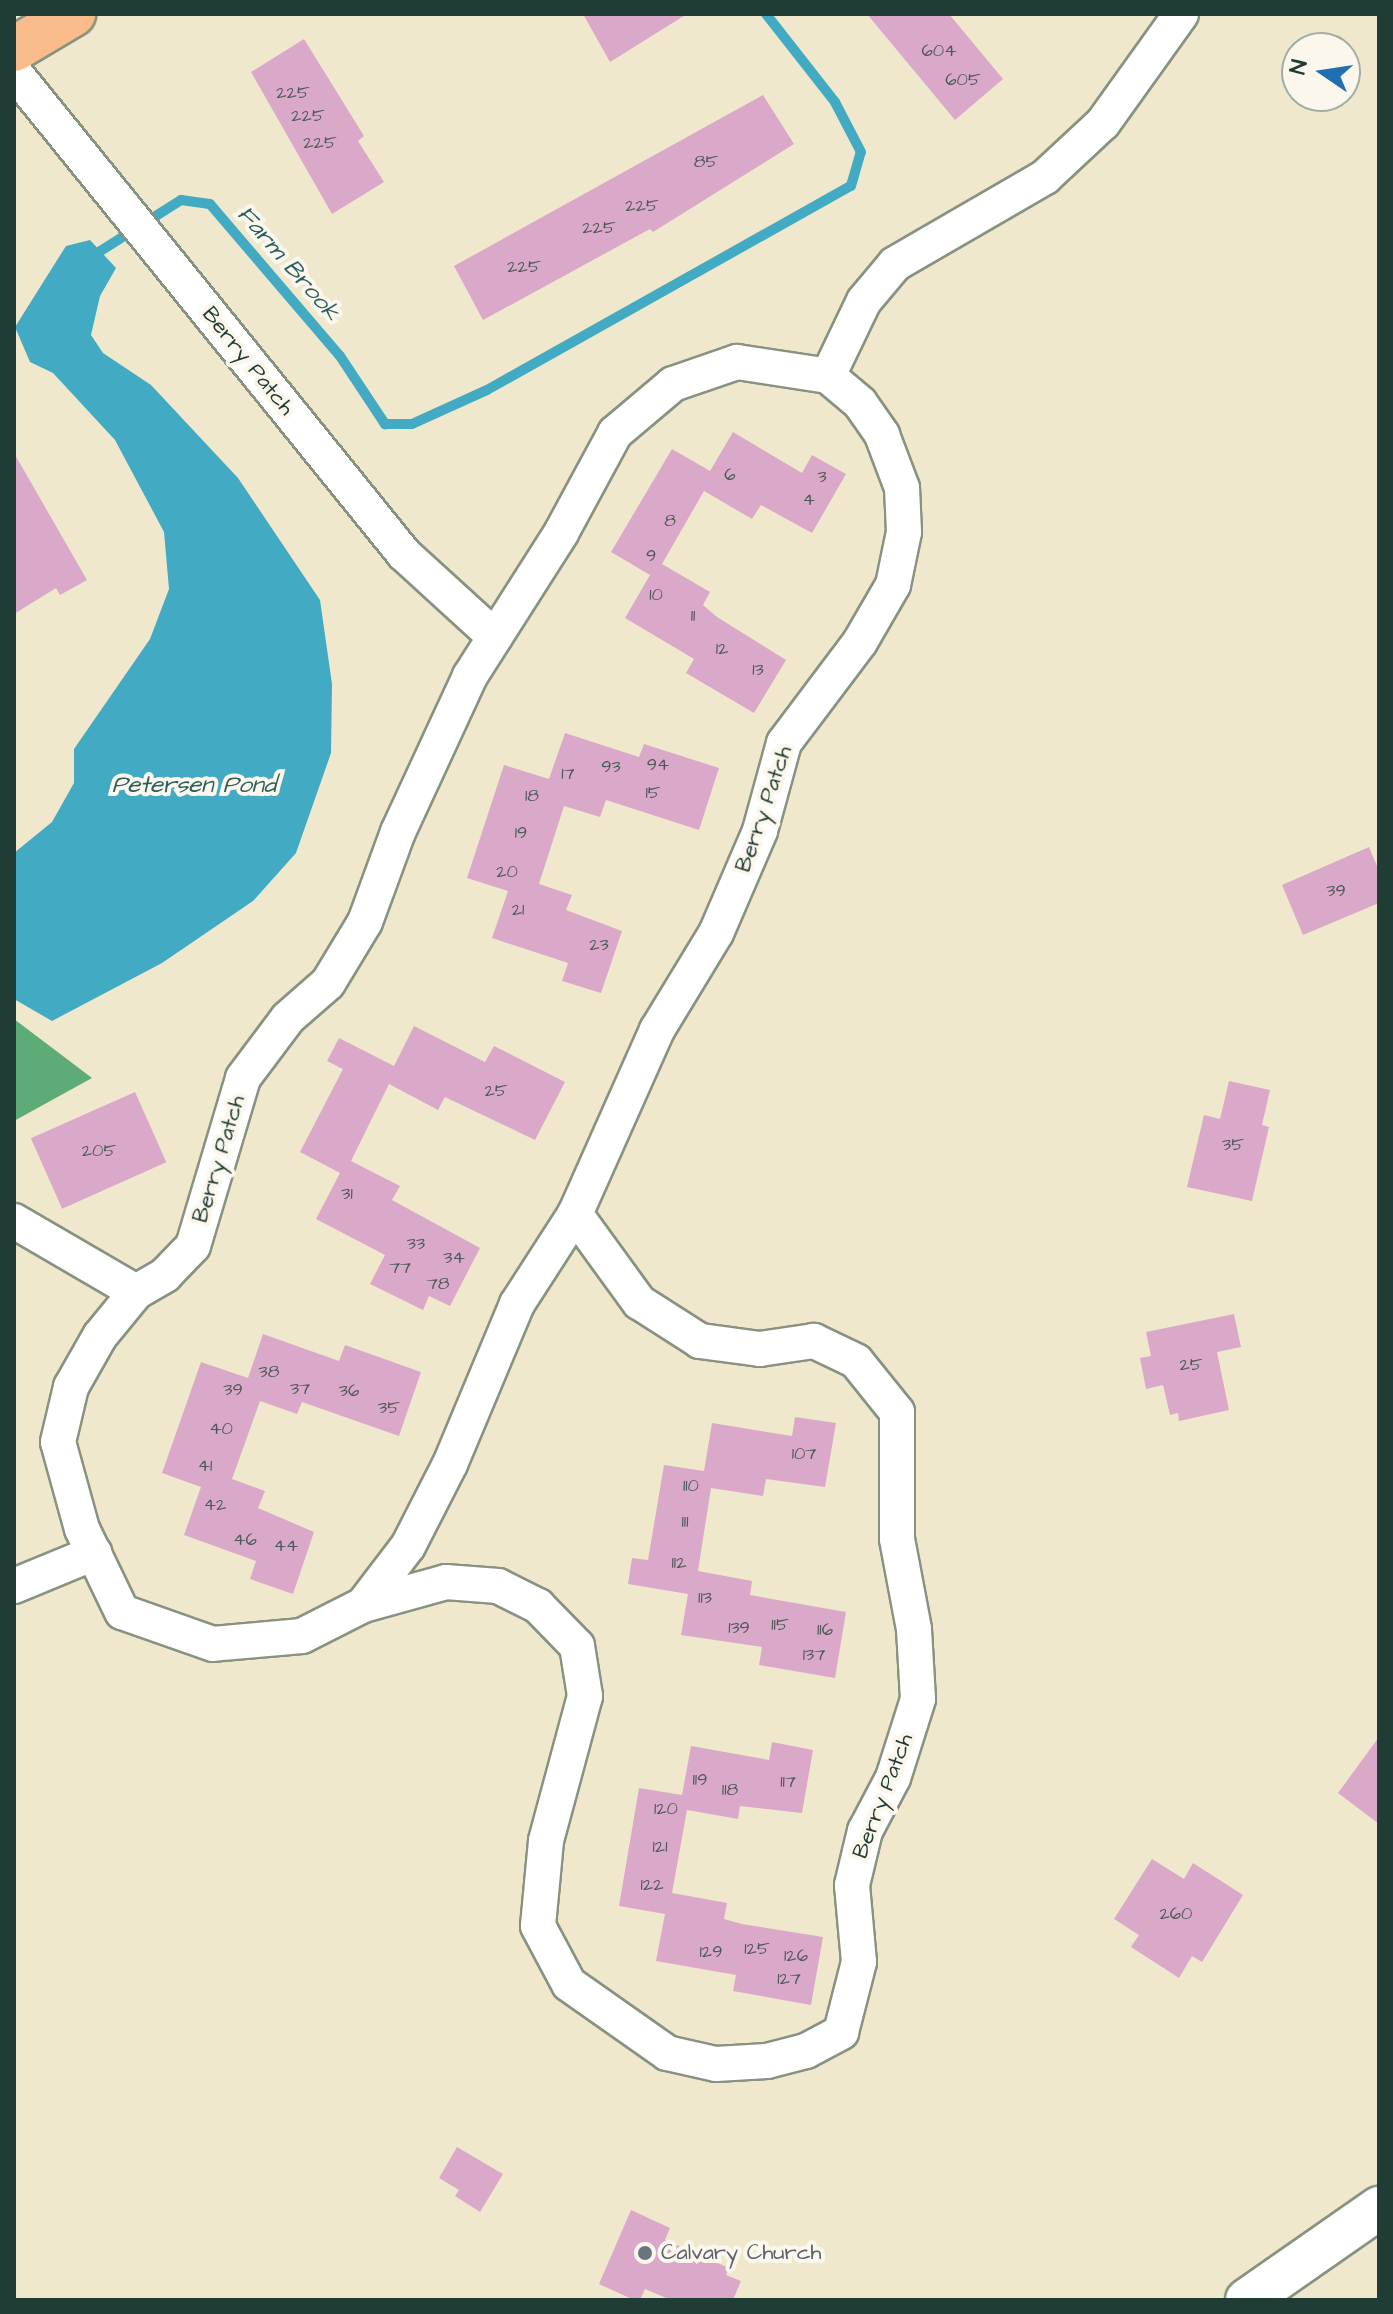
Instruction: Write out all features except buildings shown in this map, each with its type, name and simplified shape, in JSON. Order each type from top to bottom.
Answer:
[{"type":"main road","points":[[14,49],[73,14]]},
{"type":"street","points":[[828,376],[864,301],[895,264],[1045,177],[1103,123],[1181,14]]},
{"type":"street","name":"Berry Patch","points":[[14,72],[404,554],[495,637]]},
{"type":"street","name":"Berry Patch","points":[[363,1605],[408,1546],[450,1464],[517,1304],[575,1214],[657,1030],[716,933],[760,831],[784,743],[860,642],[893,585],[904,532],[902,488],[875,425],[860,403],[828,376],[737,362],[673,384],[615,433],[470,676],[398,832],[365,922],[328,983],[288,1018],[243,1078],[193,1246],[165,1275],[136,1292],[100,1336],[71,1387],[58,1442],[94,1553],[122,1612],[213,1644],[302,1636],[363,1605],[446,1582],[498,1586],[538,1606],[577,1646],[585,1696],[546,1841],[538,1926],[569,1984],[667,2053],[716,2064],[780,2058],[841,2032],[859,1962],[852,1885],[865,1831],[893,1778],[918,1699],[914,1629],[897,1539],[897,1412],[856,1361],[814,1341],[760,1349],[700,1341],[639,1302],[575,1214]]},
{"type":"street","points":[[14,1221],[136,1292]]},
{"type":"street","points":[[14,1586],[94,1553]]},
{"type":"street","points":[[1247,2300],[1379,2208]]},
{"type":"green space","points":[[14,1019],[92,1078],[14,1121]]},
{"type":"water","name":"Petersen Pond","points":[[90,240],[116,268],[100,296],[91,335],[103,353],[151,385],[238,478],[320,600],[332,684],[331,753],[296,853],[253,901],[162,963],[52,1021],[14,999],[14,853],[52,822],[74,783],[74,749],[150,639],[169,589],[164,532],[115,440],[53,373],[30,362],[15,327],[66,246]]},
{"type":"waterway","name":"Farm Brook","points":[[91,257],[181,200],[210,204],[340,356],[385,424],[412,424],[487,390],[851,186],[861,152],[835,102],[766,14]]},
{"type":"place","name":"Calvary Church","points":[[645,2253]]}]
